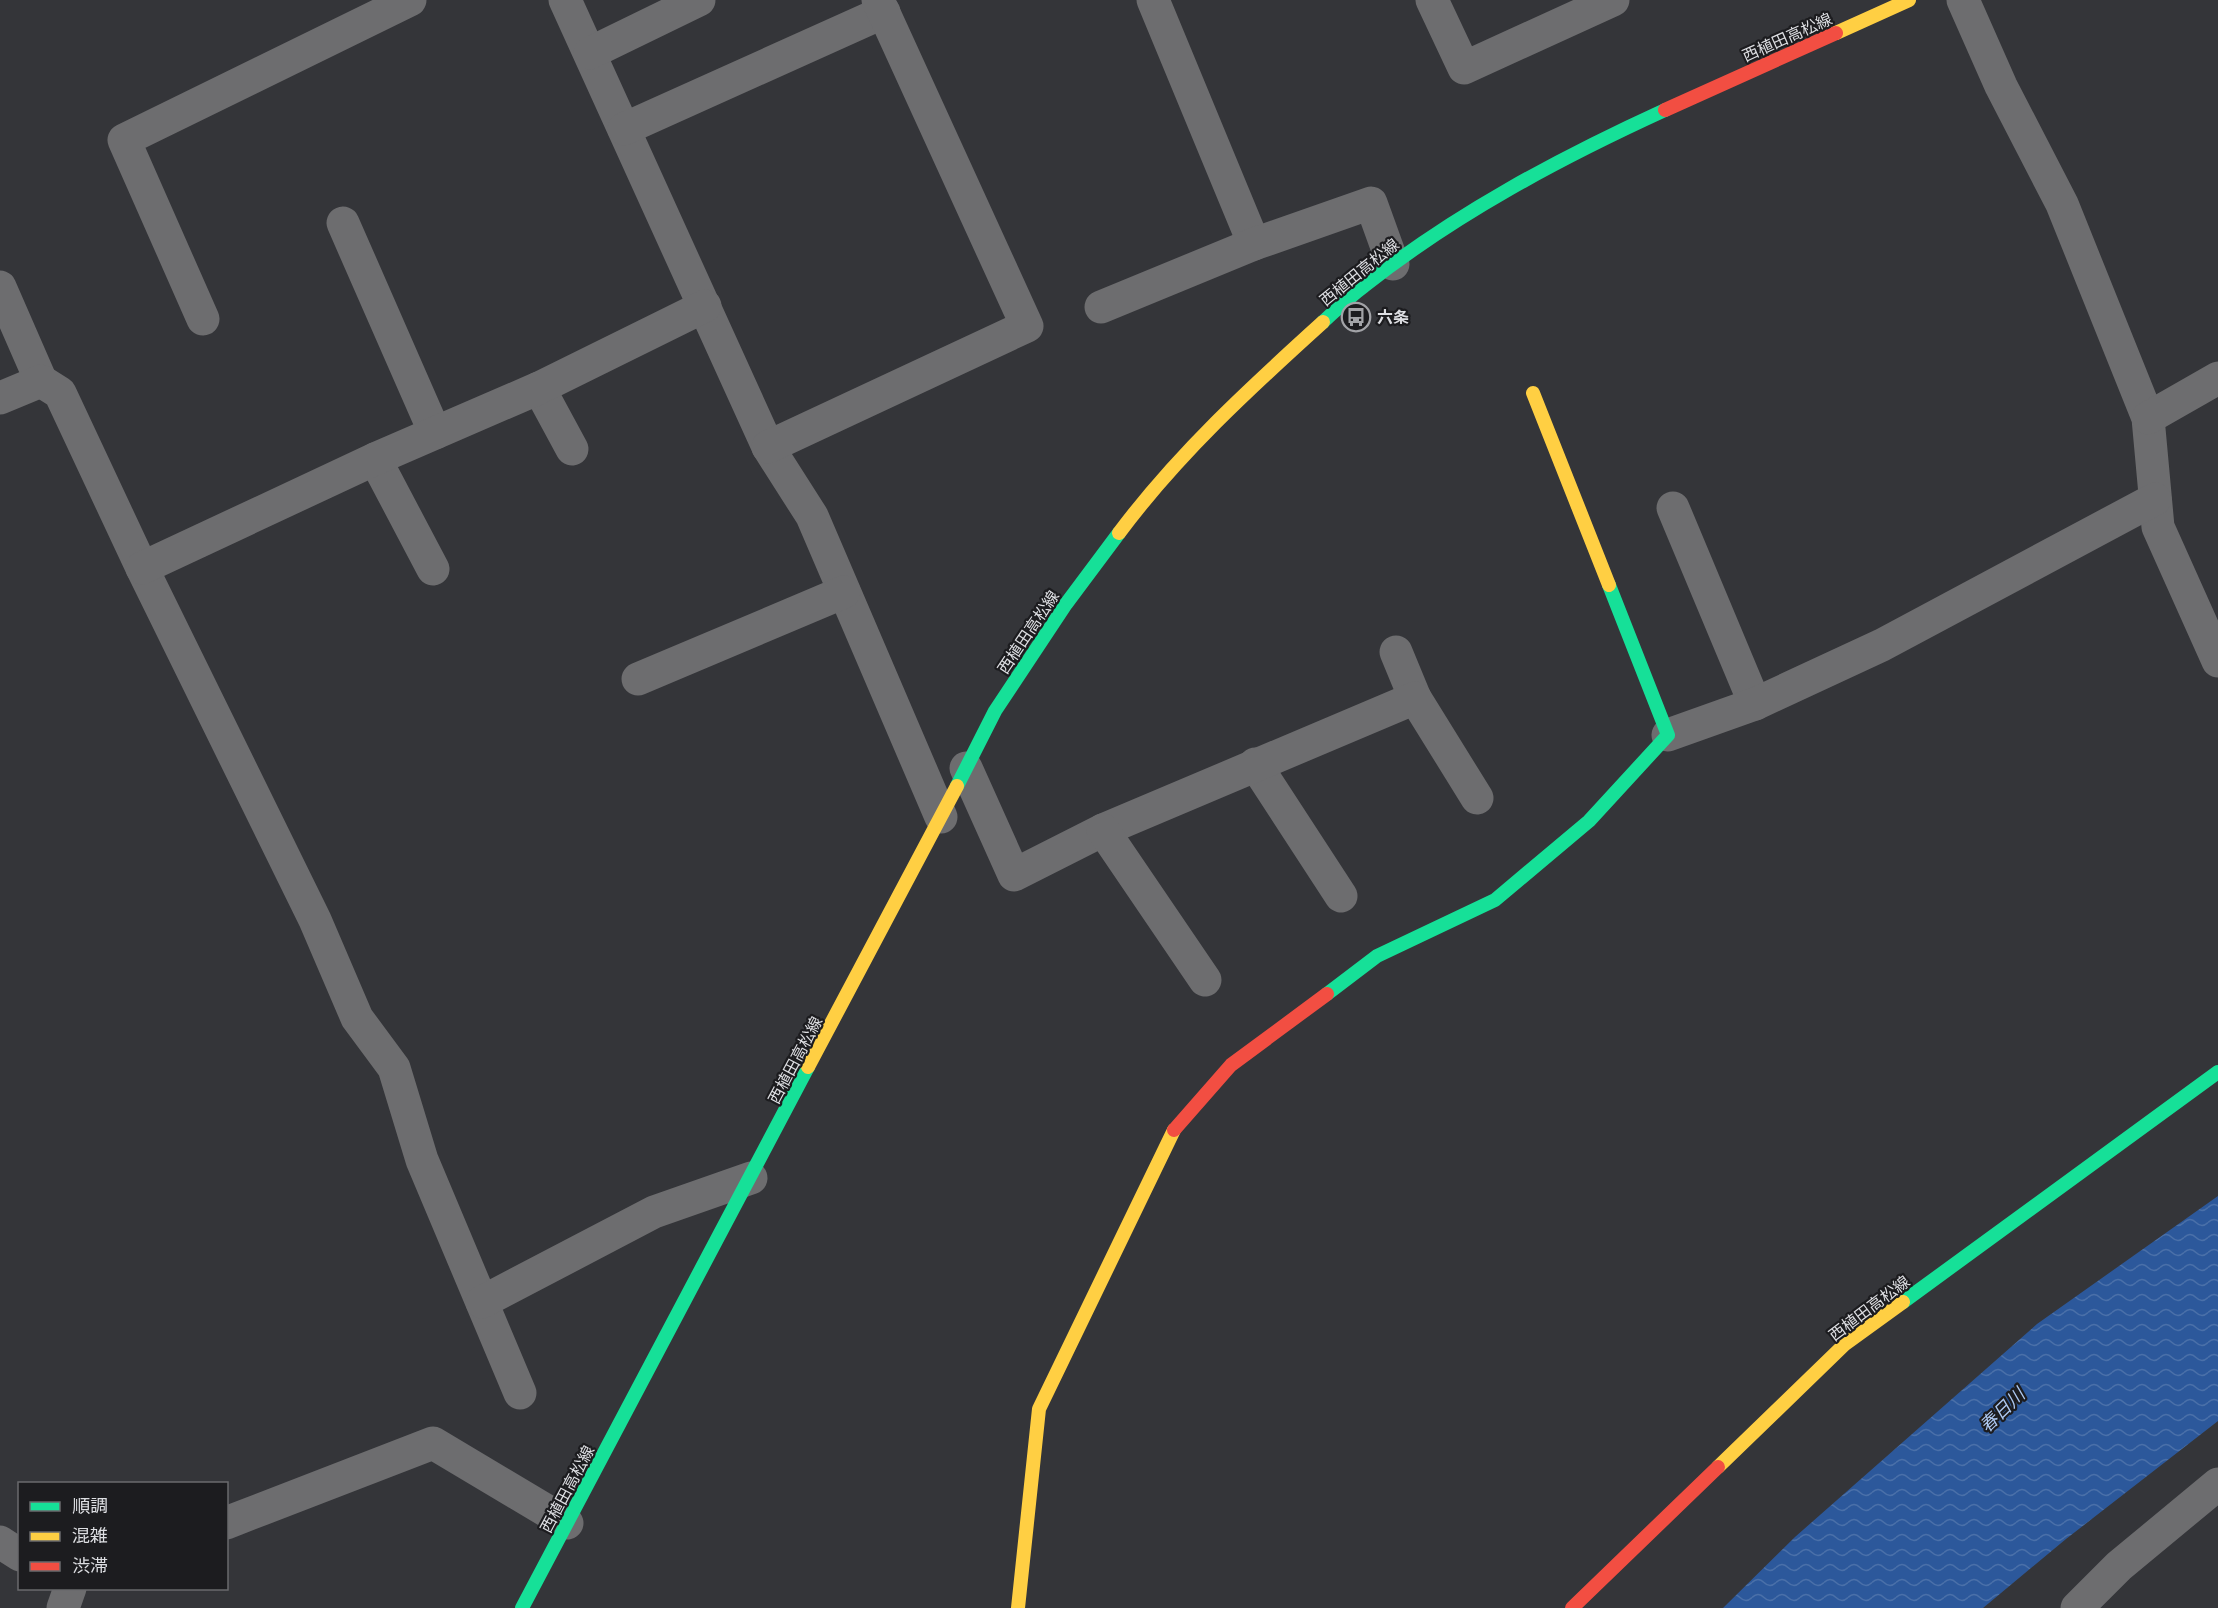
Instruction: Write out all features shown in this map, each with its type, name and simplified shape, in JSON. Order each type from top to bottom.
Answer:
[{"type":"main road","name":"西植田高松線","points":[[522,1608],[941,818],[995,711],[1066,604],[1151,491],[1240,397],[1364,286],[1447,227],[1546,168],[1642,121],[1909,0]]},
{"type":"main road","points":[[1018,1608],[1039,1409],[1176,1126],[1231,1065],[1377,956],[1495,900],[1588,821],[1668,735],[1533,393]]},
{"type":"main road","name":"西植田高松線","points":[[1572,1608],[1845,1344],[2218,1072]]},
{"type":"street","points":[[203,319],[124,140],[410,0]]},
{"type":"street","points":[[565,0],[768,447],[812,516],[941,818]]},
{"type":"street","points":[[590,53],[699,0]]},
{"type":"street","points":[[1153,0],[1254,244]]},
{"type":"street","points":[[1432,0],[1464,68],[1577,7],[1613,0]]},
{"type":"street","points":[[1963,0],[2001,86],[2062,204],[2148,418],[2157,527],[2218,661]]},
{"type":"street","points":[[624,129],[881,6],[1027,326],[768,447]]},
{"type":"street","points":[[1101,307],[1254,244],[1371,203],[1393,264]]},
{"type":"street","points":[[343,224],[435,433]]},
{"type":"street","points":[[0,287],[41,381],[60,393],[142,567],[315,921],[357,1018],[394,1068],[422,1160],[520,1393]]},
{"type":"street","points":[[142,567],[375,459],[539,388],[705,306]]},
{"type":"street","points":[[2148,418],[2218,378]]},
{"type":"street","points":[[0,398],[41,381]]},
{"type":"street","points":[[539,388],[572,449]]},
{"type":"street","points":[[375,459],[433,569]]},
{"type":"street","points":[[1668,735],[1755,704],[1882,645],[2155,499]]},
{"type":"street","points":[[1673,508],[1755,704]]},
{"type":"street","points":[[638,680],[844,592]]},
{"type":"street","points":[[1396,652],[1414,698],[1477,798]]},
{"type":"street","points":[[966,768],[1014,875],[1103,830],[1414,698]]},
{"type":"street","points":[[1255,764],[1341,896]]},
{"type":"street","points":[[1103,830],[1205,980]]},
{"type":"street","points":[[482,1302],[654,1212],[750,1178]]},
{"type":"street","points":[[228,1521],[433,1443],[567,1523]]},
{"type":"street","points":[[2077,1608],[2120,1566],[2218,1485]]},
{"type":"street","points":[[0,1542],[18,1554]]},
{"type":"street","points":[[63,1608],[69,1590]]},
{"type":"water","name":"春日川","points":[[2218,1196],[2218,1421],[2066,1539],[1983,1608],[1723,1608],[1795,1537],[2037,1324]]},
{"type":"traffic: fast","points":[[1323,322],[1353,295],[1399,260],[1472,211],[1586,148],[1665,110]]},
{"type":"traffic: fast","points":[[957,786],[995,711],[1066,604],[1119,533]]},
{"type":"traffic: fast","points":[[1327,994],[1377,956],[1495,900],[1589,821],[1668,735],[1609,585]]},
{"type":"traffic: fast","points":[[522,1608],[808,1067]]},
{"type":"traffic: fast","points":[[1903,1302],[2218,1072]]},
{"type":"traffic: slow","points":[[1836,33],[1909,0]]},
{"type":"traffic: slow","points":[[1119,533],[1190,449],[1323,322]]},
{"type":"traffic: slow","points":[[1533,393],[1609,585]]},
{"type":"traffic: slow","points":[[808,1067],[957,786]]},
{"type":"traffic: slow","points":[[1018,1608],[1039,1409],[1174,1130]]},
{"type":"traffic: slow","points":[[1718,1467],[1845,1344],[1903,1302]]},
{"type":"traffic: jam","points":[[1665,110],[1836,33]]},
{"type":"traffic: jam","points":[[1174,1130],[1231,1065],[1327,994]]},
{"type":"traffic: jam","points":[[1572,1608],[1718,1467]]},
{"type":"place","name":"六条","points":[[1356,317]]}]
